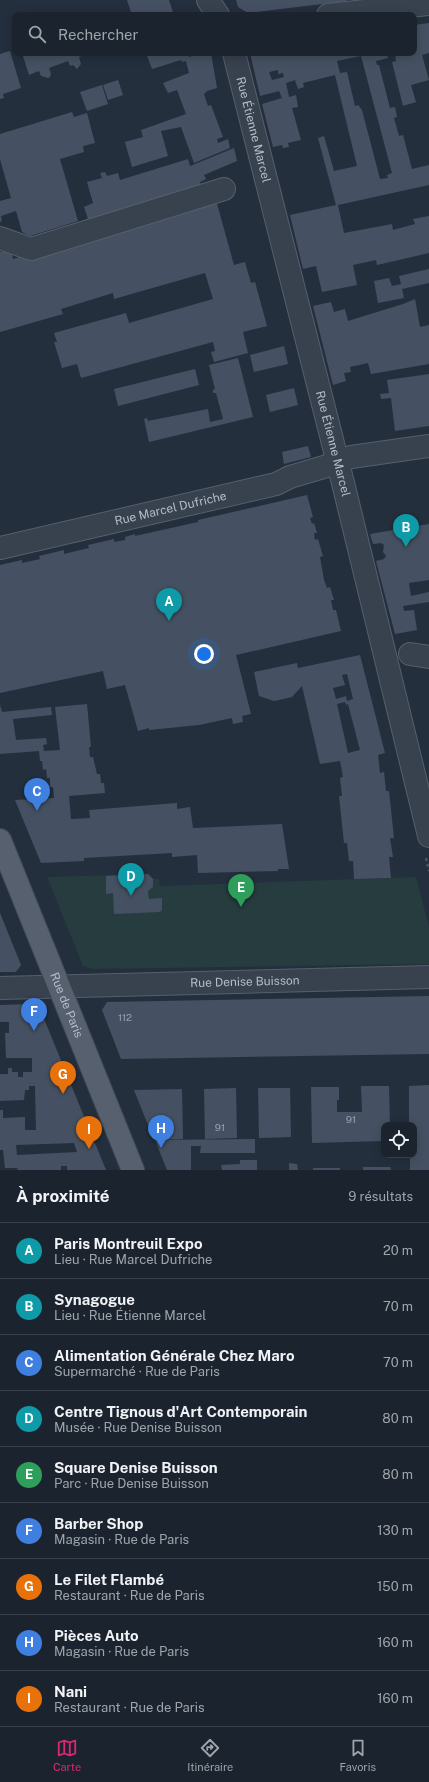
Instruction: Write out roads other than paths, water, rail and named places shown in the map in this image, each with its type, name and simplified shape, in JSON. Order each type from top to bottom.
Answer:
[{"type":"main road","name":"Rue de Paris","points":[[0,840],[133,1170]]},
{"type":"street","points":[[208,0],[216,12]]},
{"type":"street","points":[[356,12],[429,4]]},
{"type":"street","name":"Rue Étienne Marcel","points":[[235,56],[424,792],[429,836]]},
{"type":"street","points":[[0,238],[31,249],[224,189]]},
{"type":"street","name":"Rue Marcel Dufriche","points":[[0,548],[276,484],[290,477],[351,457],[429,446]]},
{"type":"street","name":"Rue Denise Buisson","points":[[0,988],[429,977]]},
{"type":"place","name":"Synagogue","points":[[406,547]]},
{"type":"place","name":"Paris Montreuil Expo","points":[[169,621]]},
{"type":"place","name":"Alimentation Générale Chez Maro","points":[[37,811]]},
{"type":"place","name":"Centre Tignous d'Art Contemporain","points":[[131,896]]},
{"type":"place","name":"Square Denise Buisson","points":[[241,907]]},
{"type":"place","name":"Barber Shop","points":[[34,1031]]},
{"type":"place","name":"Le Filet Flambé","points":[[63,1094]]},
{"type":"place","name":"Pièces Auto","points":[[161,1148]]},
{"type":"place","name":"Nani","points":[[89,1149]]}]
